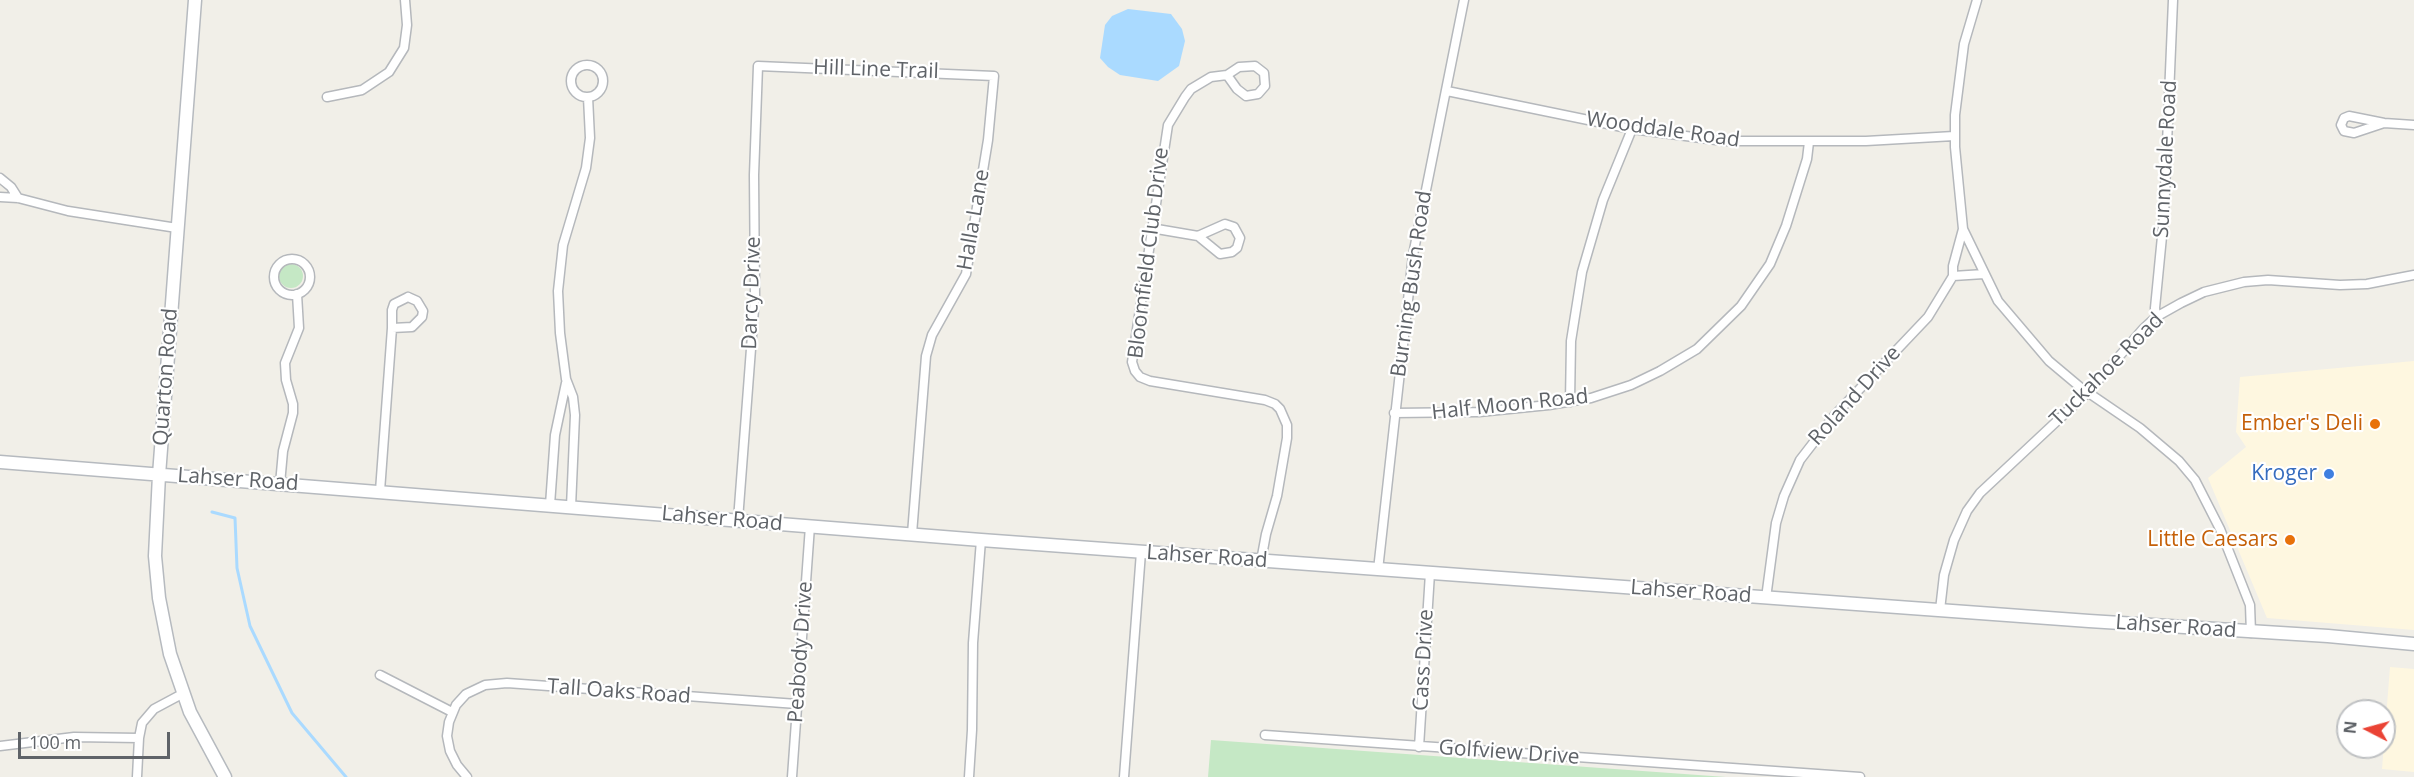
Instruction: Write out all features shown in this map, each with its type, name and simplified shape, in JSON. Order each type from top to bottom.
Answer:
[{"type":"street","name":"Quarton Road","points":[[195,0],[155,540],[159,598],[170,654],[182,694],[201,735],[225,777]]},
{"type":"street","points":[[327,97],[362,90],[389,72],[404,48],[407,25],[405,0]]},
{"type":"street","name":"Burning Bush Road","points":[[1378,570],[1394,413],[1420,214],[1464,0]]},
{"type":"street","points":[[1977,0],[1970,21],[1956,103],[1954,136],[1963,229],[1998,301],[2042,353],[2088,392],[2140,428],[2179,461],[2195,480],[2220,529],[2247,595],[2252,611],[2251,633]]},
{"type":"street","name":"Sunnydale Road","points":[[2156,317],[2164,216],[2173,0]]},
{"type":"street","name":"Hill Line Trail","points":[[758,66],[994,76]]},
{"type":"street","name":"Darcy Drive","points":[[738,520],[755,296],[754,175],[758,66]]},
{"type":"street","name":"Bloomfield Club Drive","points":[[1227,75],[1237,89],[1246,96],[1258,94],[1264,86],[1264,73],[1255,66],[1239,67],[1227,75],[1212,77],[1191,89],[1172,114],[1164,138],[1133,354],[1135,371],[1140,377],[1158,383],[1265,400],[1275,404],[1285,417],[1287,431],[1277,496],[1261,561]]},
{"type":"street","name":"Halla Lane","points":[[912,534],[926,356],[935,330],[966,274],[988,140],[994,76]]},
{"type":"street","name":"Wooddale Road","points":[[1447,91],[1632,129],[1724,141],[1809,142],[1954,136]]},
{"type":"street","points":[[571,507],[575,415],[573,398],[566,379],[558,307],[559,276],[568,228],[586,168],[590,138],[588,97]]},
{"type":"street","points":[[2384,123],[2414,125]]},
{"type":"street","points":[[1570,402],[1570,341],[1581,272],[1603,200],[1632,129]]},
{"type":"street","name":"Half Moon Road","points":[[1394,413],[1479,412],[1570,402],[1631,385],[1660,371],[1696,349],[1731,316],[1760,280],[1779,248],[1807,159],[1809,142]]},
{"type":"street","points":[[0,178],[11,187],[18,198]]},
{"type":"street","points":[[0,198],[18,198],[68,211],[177,228]]},
{"type":"street","points":[[1151,228],[1198,236],[1216,252],[1227,254],[1237,248],[1240,238],[1234,227],[1225,224],[1198,236]]},
{"type":"street","name":"Roland Drive","points":[[1766,598],[1776,523],[1784,496],[1800,460],[1843,405],[1928,316],[1953,276],[1953,266],[1963,229]]},
{"type":"street","points":[[286,259],[300,261],[309,272],[308,286],[297,294],[283,293],[274,282],[276,268],[286,259]]},
{"type":"street","points":[[1953,276],[1984,274]]},
{"type":"street","name":"Tuckahoe Road","points":[[1940,610],[1949,555],[1958,527],[1967,511],[1995,477],[2088,392],[2156,317],[2204,292],[2244,282],[2277,280],[2340,285],[2367,284],[2414,275]]},
{"type":"street","points":[[280,484],[283,451],[293,413],[285,363],[299,328],[297,294]]},
{"type":"street","points":[[380,491],[392,328]]},
{"type":"street","points":[[550,505],[555,435],[566,379]]},
{"type":"street","name":"Lahser Road","points":[[0,462],[1378,570],[2251,633],[2328,636],[2414,644]]},
{"type":"street","name":"Peabody Drive","points":[[792,777],[810,526]]},
{"type":"street","points":[[969,777],[973,643],[981,540]]},
{"type":"street","points":[[1124,777],[1141,552]]},
{"type":"street","name":"Cass Drive","points":[[1419,747],[1430,573]]},
{"type":"street","points":[[380,675],[452,712],[447,736],[450,751],[457,765],[467,777]]},
{"type":"street","name":"Tall Oaks Road","points":[[452,712],[466,694],[475,688],[507,683],[796,704]]},
{"type":"street","points":[[137,777],[142,723],[154,709],[182,694]]},
{"type":"street","name":"Golfview Drive","points":[[1265,735],[1860,777]]},
{"type":"street","points":[[0,746],[74,737],[139,738]]},
{"type":"shaded area","points":[[2414,361],[2414,630],[2267,618],[2208,478],[2246,447],[2236,432],[2240,377]]},
{"type":"shaded area","points":[[2390,667],[2414,669],[2414,772],[2382,769],[2383,759],[2396,759],[2396,699],[2387,699]]},
{"type":"green space","points":[[291,264],[299,268],[303,276],[299,284],[291,288],[283,284],[279,276],[283,268]]},
{"type":"green space","points":[[1211,740],[1726,777],[1208,777]]},
{"type":"water","points":[[1128,9],[1171,14],[1182,29],[1185,41],[1179,66],[1158,81],[1120,75],[1100,58],[1105,25],[1112,16]]},
{"type":"waterway","points":[[212,512],[235,518],[237,568],[250,626],[292,713],[346,777]]},
{"type":"place","name":"Ember's Deli","points":[[2375,424]]},
{"type":"place","name":"Kroger","points":[[2329,474]]},
{"type":"place","name":"Little Caesars","points":[[2290,540]]}]
